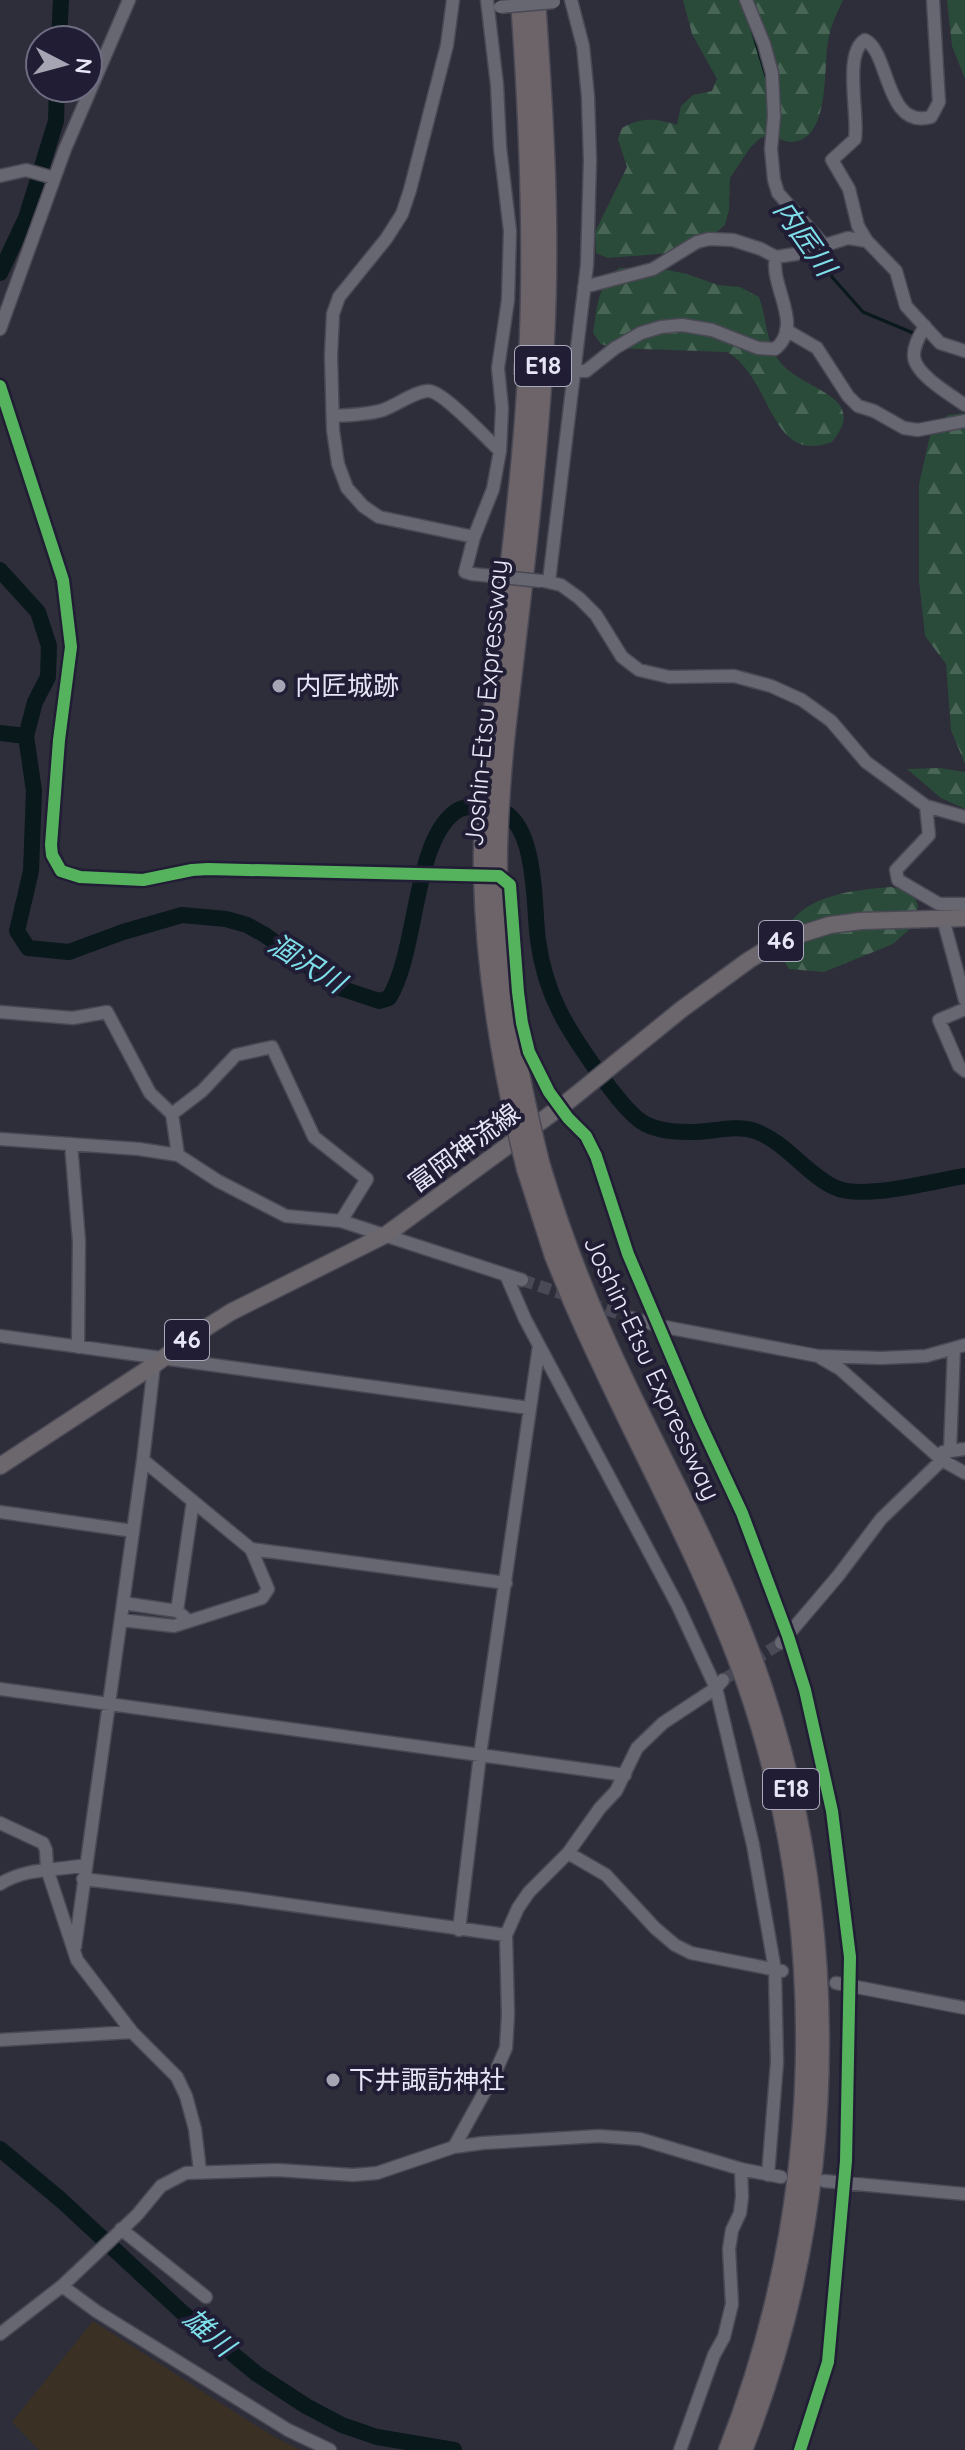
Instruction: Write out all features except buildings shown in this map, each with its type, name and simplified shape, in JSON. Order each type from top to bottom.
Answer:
[{"type":"highway","name":"Joshin-Etsu Expressway","points":[[498,730],[529,337],[530,180],[520,0]]},
{"type":"highway","name":"Joshin-Etsu Expressway","points":[[544,1],[549,153],[545,337],[540,411],[484,828],[484,915],[500,1049],[534,1168],[544,1226],[572,1300],[702,1577],[745,1680],[771,1772],[790,1862],[804,2003],[804,2086],[798,2168],[771,2315],[753,2381],[728,2450]]},
{"type":"highway","name":"Joshin-Etsu Expressway","points":[[534,1168],[602,1333],[700,1533],[741,1625],[773,1718],[805,1856],[820,2009],[820,2084],[813,2170],[790,2301],[767,2386],[743,2450]]},
{"type":"main road","name":"富岡神流線","points":[[0,1466],[231,1312],[387,1234],[563,1105],[682,1009],[782,940],[830,925],[861,921],[965,918]]},
{"type":"street","points":[[0,329],[54,178],[129,0]]},
{"type":"street","points":[[453,0],[447,45],[402,214],[339,297],[333,314],[333,416],[338,464],[347,488],[363,506],[379,517],[474,537]]},
{"type":"street","points":[[545,581],[576,372],[590,161],[583,46],[571,0],[492,5],[510,231],[508,300],[498,368],[502,408],[500,451],[493,489],[474,537],[465,572],[561,585],[596,615],[628,664],[639,670],[669,677],[734,676],[771,686],[802,700],[831,721],[866,762],[926,806],[965,817]]},
{"type":"street","points":[[746,0],[772,73],[774,116],[771,149],[778,193],[824,245]]},
{"type":"street","points":[[933,0],[939,102],[931,117],[922,120],[902,108],[892,96],[875,48],[865,40],[857,46],[853,64],[857,116],[855,139],[832,160],[849,189],[858,226],[867,241],[896,271],[906,306],[940,343],[965,351]]},
{"type":"street","points":[[0,176],[26,170],[54,178]]},
{"type":"street","points":[[584,287],[653,269],[697,242],[709,239],[733,240],[776,257],[848,238],[867,241]]},
{"type":"street","points":[[561,371],[586,371],[615,348],[641,333],[661,327],[682,325],[712,330],[766,350],[778,347],[785,339],[787,314],[773,268],[776,257]]},
{"type":"street","points":[[925,326],[915,347],[916,361],[932,382],[965,405]]},
{"type":"street","points":[[786,330],[817,348],[858,406],[904,428],[918,430],[965,421]]},
{"type":"street","points":[[498,368],[513,369]]},
{"type":"street","points":[[0,386],[63,580],[70,633],[70,667],[59,740],[51,845],[52,855],[61,871],[69,876],[143,880],[208,869],[499,876],[507,881],[512,893],[518,992],[529,1052],[549,1092],[586,1136],[596,1156],[628,1254],[742,1513],[784,1640],[805,1690],[832,1811],[851,1987],[844,2184],[828,2362],[800,2450]]},
{"type":"street","points":[[333,416],[382,410],[426,390],[449,402],[500,451]]},
{"type":"street","points":[[926,806],[929,835],[896,870],[898,880],[939,904],[965,904]]},
{"type":"street","points":[[943,919],[965,1000]]},
{"type":"street","points":[[965,1009],[939,1020],[959,1066],[965,1071]]},
{"type":"street","points":[[0,1012],[73,1018],[107,1012],[150,1093],[172,1114],[178,1155]]},
{"type":"street","points":[[172,1114],[202,1091],[236,1055],[272,1047],[314,1137],[367,1179],[341,1221]]},
{"type":"street","points":[[0,1139],[139,1149],[178,1155],[218,1181],[286,1216],[341,1221],[522,1280]]},
{"type":"street","points":[[71,1144],[79,1241],[78,1347]]},
{"type":"street","points":[[506,1275],[539,1346],[720,1684],[779,1970],[777,2062],[768,2175]]},
{"type":"street","points":[[631,1318],[818,1356],[926,1356],[960,1347],[942,1455]]},
{"type":"street","points":[[0,1336],[160,1361],[529,1408]]},
{"type":"street","points":[[459,1930],[480,1755],[539,1346]]},
{"type":"street","points":[[818,1356],[840,1369],[965,1473]]},
{"type":"street","points":[[160,1361],[143,1460],[75,1947],[77,1960],[132,2032],[167,2065],[181,2086],[195,2129],[200,2171]]},
{"type":"street","points":[[784,1640],[881,1519],[942,1455],[965,1449]]},
{"type":"street","points":[[121,1620],[174,1626],[262,1598],[268,1589],[251,1549],[143,1460]]},
{"type":"street","points":[[177,1611],[193,1501]]},
{"type":"street","points":[[0,1512],[133,1531]]},
{"type":"street","points":[[251,1549],[506,1583]]},
{"type":"street","points":[[123,1603],[177,1611],[189,1621]]},
{"type":"street","points":[[454,2147],[506,2048],[506,1935],[518,1908],[529,1892],[568,1853],[616,1791],[637,1748],[663,1723],[720,1684]]},
{"type":"street","points":[[0,1689],[625,1775]]},
{"type":"street","points":[[0,1823],[43,1843],[47,1869],[65,1927],[75,1947]]},
{"type":"street","points":[[568,1853],[606,1875],[675,1945],[691,1953],[779,1970]]},
{"type":"street","points":[[0,1884],[28,1871],[55,1871],[85,1865]]},
{"type":"street","points":[[83,1879],[506,1935]]},
{"type":"street","points":[[836,1983],[965,2008]]},
{"type":"street","points":[[0,2040],[132,2032]]},
{"type":"street","points":[[0,2334],[62,2286],[137,2215],[161,2186],[186,2173],[277,2170],[337,2176],[377,2173],[454,2147],[599,2136],[640,2139],[741,2169],[781,2177]]},
{"type":"street","points":[[680,2450],[714,2355],[724,2337],[732,2304],[729,2249],[732,2230],[740,2213],[741,2169]]},
{"type":"street","points":[[824,2181],[965,2194]]},
{"type":"street","points":[[120,2230],[206,2297]]},
{"type":"street","points":[[62,2286],[96,2311],[288,2430],[330,2450]]},
{"type":"shaded area","points":[[93,2321],[247,2420],[301,2450],[39,2450],[12,2422]]},
{"type":"green space","points":[[683,0],[843,0],[829,36],[819,116],[805,138],[790,142],[768,135],[750,148],[730,178],[725,225],[700,246],[684,252],[608,258],[596,253],[595,232],[627,167],[618,139],[622,128],[649,120],[677,125],[681,106],[693,95],[712,91],[717,79],[692,34]]},
{"type":"green space","points":[[947,0],[965,0],[965,79],[952,46]]},
{"type":"green space","points":[[653,267],[718,285],[740,287],[759,297],[776,356],[799,378],[838,402],[843,413],[842,425],[832,442],[811,446],[795,442],[783,431],[742,364],[727,352],[613,348],[601,344],[593,333],[599,298],[606,283],[619,268]]},
{"type":"green space","points":[[965,413],[965,764],[951,730],[946,664],[925,636],[919,581],[919,484],[932,427],[948,415]]},
{"type":"green space","points":[[940,768],[965,772],[965,809],[941,798],[907,769]]},
{"type":"green space","points":[[891,887],[913,892],[918,906],[913,926],[893,944],[824,972],[789,969],[779,953],[782,940],[795,917],[806,908],[833,896]]},
{"type":"waterway","name":"涸沢川","points":[[60,24],[61,0]]},
{"type":"waterway","name":"内匠川","points":[[752,30],[767,80]]},
{"type":"waterway","name":"涸沢川","points":[[0,273],[26,218],[56,121],[57,104]]},
{"type":"waterway","name":"内匠川","points":[[819,250],[832,277],[863,312],[918,335]]},
{"type":"waterway","name":"涸沢川","points":[[0,570],[38,612],[49,646],[48,677],[35,702],[26,736],[34,791],[31,871],[17,931],[28,948],[69,952],[182,915],[226,919],[247,925],[265,935],[337,987],[379,1001],[389,998],[406,953],[423,872],[441,827],[459,810],[467,807],[490,808],[506,813],[517,825],[525,842],[534,885],[541,958],[559,1010],[609,1087],[642,1122],[677,1132],[739,1128],[755,1131],[776,1142],[824,1181],[846,1191],[879,1191],[965,1176]]},
{"type":"waterway","points":[[0,733],[26,736]]},
{"type":"waterway","name":"雄川","points":[[0,2149],[61,2200],[184,2314],[257,2374],[342,2425],[377,2437],[454,2450]]},
{"type":"tunnel","points":[[513,369],[561,371]]},
{"type":"tunnel","points":[[522,1280],[572,1297]]},
{"type":"tunnel","points":[[589,1303],[631,1318]]},
{"type":"tunnel","points":[[723,1680],[781,1643]]},
{"type":"cycle path","points":[[0,386],[63,580],[71,647],[59,740],[51,845],[52,855],[61,871],[80,877],[143,880],[208,869],[499,876],[510,885],[518,992],[529,1052],[549,1092],[586,1136],[596,1156],[628,1254],[742,1513],[805,1690],[832,1811],[850,1957],[846,2161],[828,2362],[800,2450]]},
{"type":"place","name":"内匠城跡","points":[[279,686]]},
{"type":"place","name":"下井諏訪神社","points":[[333,2080]]}]
